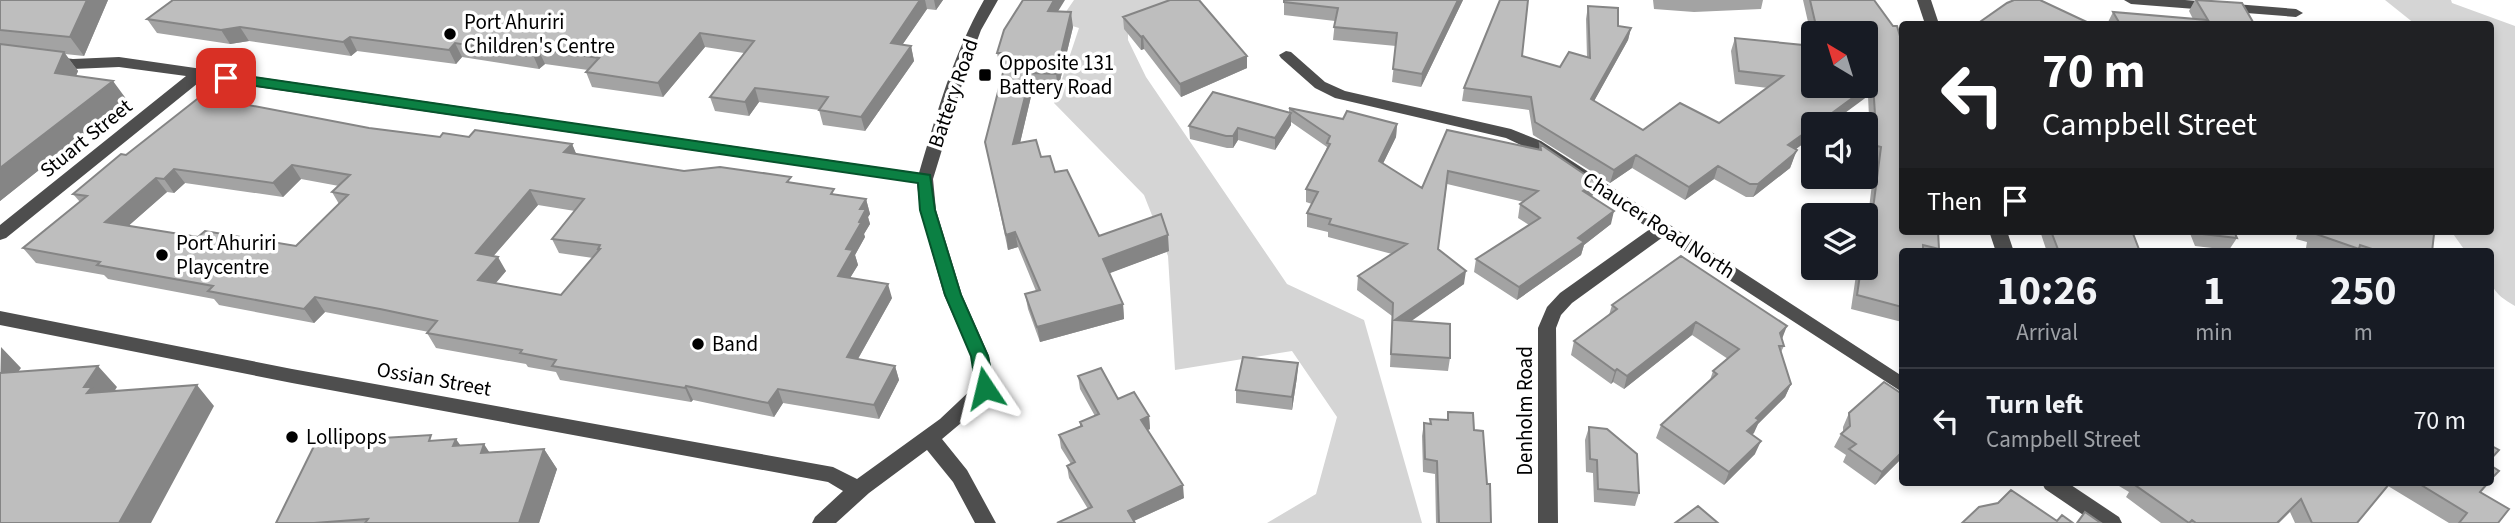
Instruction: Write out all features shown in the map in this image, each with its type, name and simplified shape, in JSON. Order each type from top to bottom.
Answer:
[{"type":"street","name":"Battery Road","points":[[822,523],[858,490],[930,439],[985,388],[980,356],[953,295],[928,210],[925,179],[959,68],[974,30],[991,0]]},
{"type":"street","points":[[1924,0],[1931,21]]},
{"type":"street","points":[[2131,0],[2297,13]]},
{"type":"street","points":[[0,54],[73,64],[119,62],[925,179]]},
{"type":"street","name":"Chaucer Road North","points":[[1286,55],[1320,85],[1340,95],[1511,134],[1535,145],[1899,382]]},
{"type":"street","name":"Stuart Street","points":[[0,234],[199,74]]},
{"type":"street","name":"Denholm Road","points":[[1548,523],[1547,328],[1553,312],[1566,298],[1663,228]]},
{"type":"street","name":"Ossian Street","points":[[0,318],[306,379],[832,475],[858,490]]},
{"type":"street","points":[[930,439],[960,477],[986,523]]},
{"type":"street","points":[[2056,486],[2112,523]]},
{"type":"shaded area","points":[[1074,0],[1173,0],[1128,29],[1128,40],[1146,77],[1287,284],[1364,320],[1422,523],[1267,523],[1316,494],[1337,417],[1292,351],[1175,370],[1168,256],[1144,195],[1054,103],[1079,28],[1059,22]]},
{"type":"shaded area","points":[[2385,0],[2451,0],[2452,3],[2515,26],[2515,306],[2494,288],[2494,248],[2463,248],[2454,235],[2494,235],[2494,21],[2411,21]]},
{"type":"building","points":[[0,0],[87,0],[70,37],[0,30]]},
{"type":"building","points":[[173,0],[920,0],[891,43],[911,46],[861,117],[819,110],[828,97],[755,88],[745,102],[710,97],[754,41],[700,33],[658,83],[586,72],[599,58],[538,49],[533,55],[455,43],[449,50],[350,37],[343,42],[240,27],[221,30],[147,19]]},
{"type":"building","points":[[1023,0],[1054,0],[1048,11],[1071,12],[1056,74],[1031,73],[1013,144],[1036,140],[1041,157],[1050,156],[1055,172],[1067,170],[1099,236],[1161,214],[1168,235],[1103,259],[1123,304],[1037,327],[1025,294],[1040,290],[1015,232],[1006,235],[985,142],[1006,61],[1006,53],[997,53],[1004,30]]},
{"type":"building","points":[[1170,0],[1199,0],[1247,56],[1180,84],[1143,36],[1141,37],[1123,17]]},
{"type":"building","points":[[1284,0],[1458,0],[1422,74],[1393,69],[1397,33],[1334,27],[1338,8]]},
{"type":"building","points":[[1500,0],[1528,0],[1522,56],[1560,67],[1569,52],[1590,58],[1588,6],[1618,8],[1618,26],[1631,28],[1591,99],[1643,130],[1680,103],[1719,123],[1783,76],[1739,71],[1735,38],[1801,45],[1801,98],[1853,98],[1833,112],[1801,112],[1801,136],[1788,145],[1797,150],[1758,184],[1750,184],[1718,166],[1689,187],[1636,155],[1614,170],[1535,122],[1531,97],[1464,88]]},
{"type":"building","points":[[1810,0],[1874,0],[1893,26],[1897,26],[1899,33],[1899,235],[1938,235],[1939,248],[1923,245],[1923,248],[1899,248],[1899,306],[1857,295],[1859,280],[1878,280],[1878,203],[1874,203],[1876,189],[1878,189],[1881,147],[1878,146],[1878,112],[1875,112],[1874,98],[1878,98],[1878,21],[1815,21]]},
{"type":"building","points":[[2014,0],[2040,0],[2085,21],[1981,21]]},
{"type":"building","points":[[2196,0],[2242,3],[2252,21],[2118,21],[2113,12],[2208,20]]},
{"type":"building","points":[[0,44],[64,52],[55,73],[113,81],[0,168]]},
{"type":"building","points":[[1213,92],[1291,113],[1275,138],[1238,128],[1233,136],[1226,136],[1189,126]]},
{"type":"building","points":[[201,96],[369,128],[440,137],[443,133],[469,137],[475,130],[572,144],[564,152],[684,171],[720,167],[791,177],[787,182],[834,189],[831,194],[866,199],[860,209],[866,209],[859,222],[861,223],[846,249],[853,250],[838,276],[888,284],[847,357],[895,366],[874,405],[778,389],[768,403],[686,386],[685,388],[552,366],[556,360],[520,353],[522,350],[427,333],[437,321],[380,309],[315,297],[304,309],[208,291],[213,286],[97,265],[100,262],[23,248],[87,196],[73,194],[121,154],[126,155]],"holes":[[[292,165],[350,175],[332,192],[348,195],[296,246],[205,231],[198,237],[105,222],[156,178],[164,179],[174,169],[273,183]],[[530,190],[584,199],[552,239],[600,245],[600,249],[561,295],[478,280],[498,257],[476,253]]]},
{"type":"building","points":[[1289,108],[1343,119],[1347,111],[1397,124],[1379,161],[1422,188],[1447,130],[1541,150],[1540,144],[1596,182],[1583,191],[1614,211],[1578,238],[1584,242],[1519,287],[1476,259],[1540,218],[1520,204],[1538,191],[1448,171],[1438,249],[1466,271],[1395,320],[1450,324],[1450,358],[1391,354],[1393,303],[1358,276],[1407,244],[1329,224],[1331,219],[1307,213],[1318,192],[1306,189],[1330,144],[1327,143],[1330,136]]},
{"type":"building","points":[[2053,235],[2134,235],[2138,248],[2057,248]]},
{"type":"building","points":[[2212,235],[2236,235],[2237,238]]},
{"type":"building","points":[[2319,235],[2434,235],[2432,248],[2369,248],[2360,245],[2356,248]]},
{"type":"building","points":[[1681,256],[1787,326],[1780,333],[1784,346],[1779,346],[1791,384],[1756,418],[1759,420],[1747,431],[1761,441],[1729,472],[1661,425],[1717,374],[1713,371],[1739,349],[1696,322],[1627,376],[1617,369],[1615,371],[1574,341],[1617,309],[1612,305]]},
{"type":"building","points":[[1243,357],[1298,363],[1292,397],[1236,390]]},
{"type":"building","points":[[98,366],[84,387],[92,387],[87,393],[197,385],[119,523],[0,523],[0,373]]},
{"type":"building","points":[[1101,368],[1118,399],[1134,392],[1149,416],[1141,420],[1183,485],[1128,511],[1135,523],[1057,523],[1092,507],[1067,466],[1075,462],[1059,435],[1082,426],[1080,422],[1099,414],[1078,376]]},
{"type":"building","points":[[1884,382],[1899,392],[1899,455],[1882,472],[1849,449],[1856,444],[1841,434],[1850,426],[1849,413]]},
{"type":"building","points":[[1448,412],[1473,413],[1474,430],[1483,431],[1487,484],[1490,484],[1491,523],[1439,523],[1437,461],[1425,459],[1424,423],[1431,424],[1430,419],[1448,420]]},
{"type":"building","points":[[1589,427],[1607,429],[1637,454],[1639,493],[1598,489],[1597,460],[1590,459]]},
{"type":"building","points":[[431,435],[429,441],[456,439],[453,446],[484,444],[481,453],[544,449],[519,523],[365,523],[368,519],[276,523],[316,442]]},
{"type":"building","points":[[2136,486],[2388,486],[2357,523],[2312,523],[2301,499],[2277,523],[2196,523],[2192,520],[2189,523]]},
{"type":"building","points":[[2423,486],[2485,486],[2480,492],[2509,509],[2498,523],[2459,523],[2467,513]]},
{"type":"building","points":[[2011,490],[2057,521],[2062,515],[2073,523],[1962,523],[1979,507],[1998,503]]},
{"type":"building","points":[[1698,506],[1718,523],[1675,523]]},
{"type":"building","points":[[2085,512],[2101,523],[2077,523]]},
{"type":"place","name":"Port Ahuriri Children's Centre","points":[[450,34]]},
{"type":"place","name":"Opposite 131 Battery Road","points":[[985,75]]},
{"type":"place","name":"Port Ahuriri Playcentre","points":[[162,255]]},
{"type":"place","name":"Band","points":[[698,344]]},
{"type":"place","name":"Lollipops","points":[[292,437]]},
{"type":"route","points":[[226,78],[925,179],[928,210],[953,295],[980,356],[985,388]]}]
